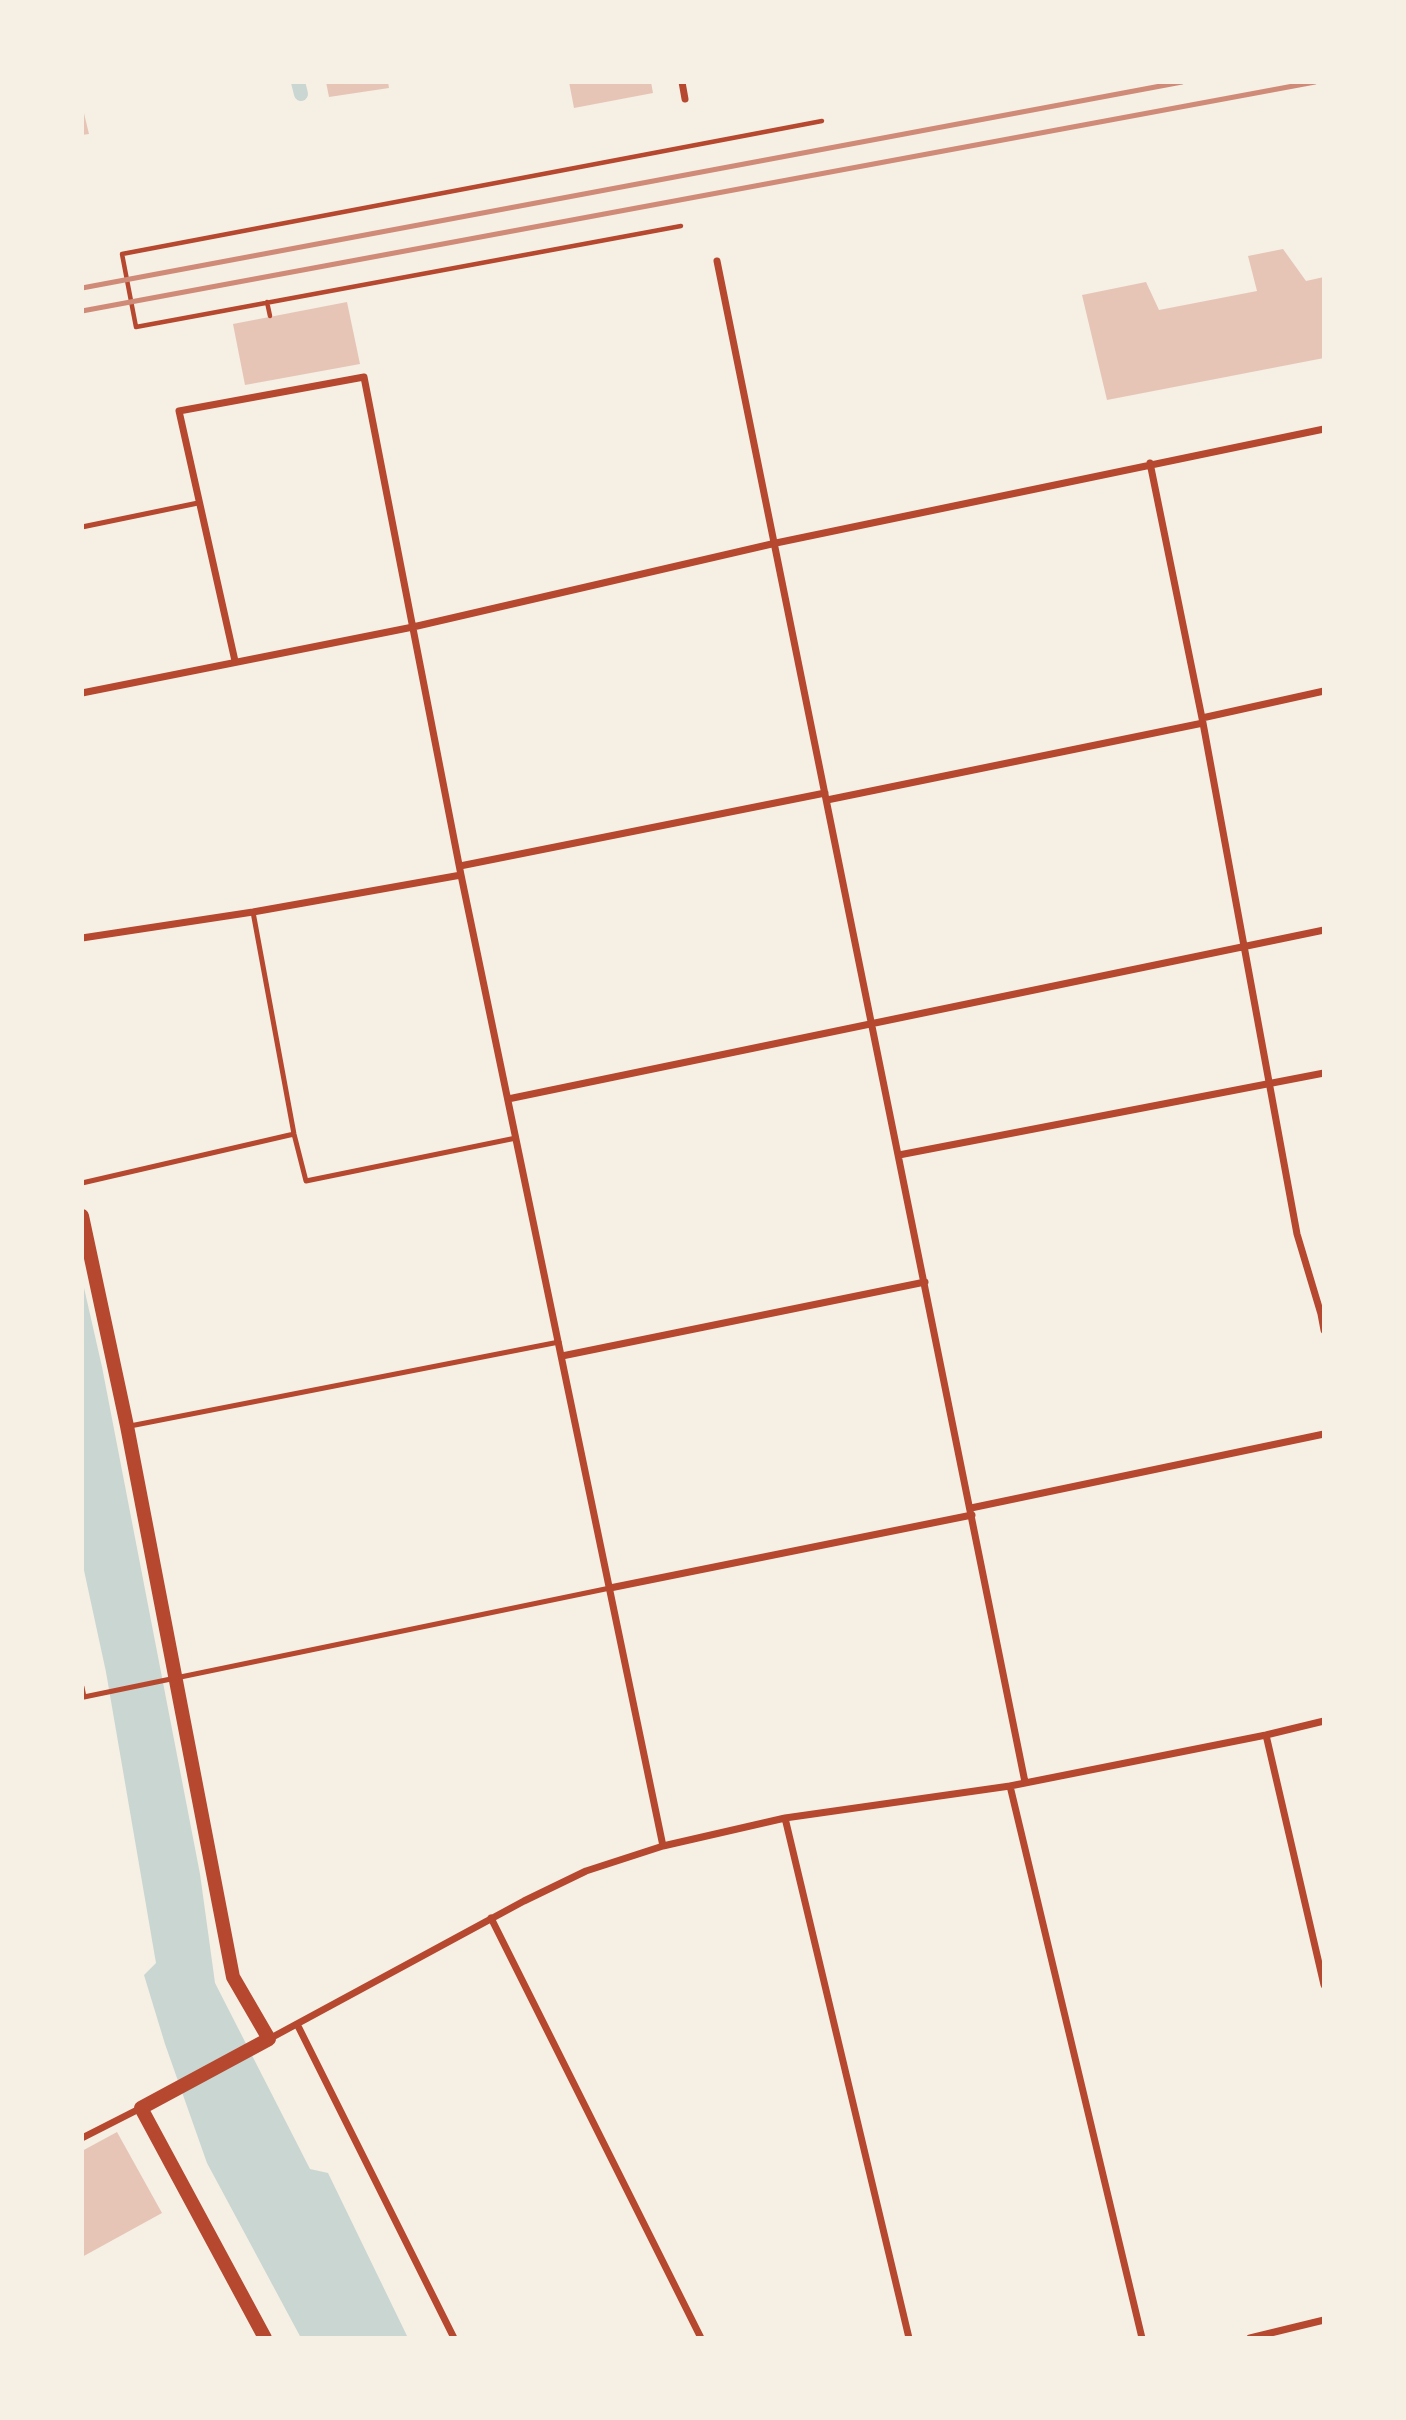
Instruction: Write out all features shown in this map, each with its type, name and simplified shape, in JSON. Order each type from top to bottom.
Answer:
[{"type":"main road","points":[[82,1216],[127,1426],[233,1977],[263,2041],[141,2108],[265,2338]]},
{"type":"street","points":[[682,82],[685,99]]},
{"type":"street","points":[[718,261],[1025,1783]]},
{"type":"street","points":[[235,661],[179,411],[364,377],[460,871],[663,1846]]},
{"type":"street","points":[[82,692],[413,627],[776,542],[1324,429]]},
{"type":"street","points":[[1150,463],[1202,721],[1297,1234],[1324,1330]]},
{"type":"street","points":[[82,938],[253,912],[460,871],[1202,721],[1324,691]]},
{"type":"street","points":[[508,1099],[1324,930]]},
{"type":"street","points":[[900,1155],[1324,1073]]},
{"type":"street","points":[[562,1356],[925,1282]]},
{"type":"street","points":[[610,1588],[1324,1434]]},
{"type":"street","points":[[263,2041],[491,1918],[586,1871],[663,1846],[785,1818],[1010,1786],[1324,1721]]},
{"type":"street","points":[[1266,1735],[1324,1985]]},
{"type":"street","points":[[1010,1786],[1142,2338]]},
{"type":"street","points":[[785,1818],[909,2338]]},
{"type":"street","points":[[491,1918],[701,2338]]},
{"type":"street","points":[[297,2024],[454,2338]]},
{"type":"street","points":[[82,2138],[141,2108]]},
{"type":"street","points":[[1250,2338],[1324,2320]]},
{"type":"lane","points":[[82,527],[198,503]]},
{"type":"lane","points":[[253,912],[294,1134],[306,1181],[516,1138]]},
{"type":"lane","points":[[82,1183],[294,1134]]},
{"type":"lane","points":[[127,1426],[559,1342]]},
{"type":"lane","points":[[82,1687],[84,1697],[175,1680],[610,1588]]},
{"type":"path","points":[[681,226],[136,327],[122,254],[822,121]]},
{"type":"path","points":[[267,302],[270,316]]},
{"type":"shaded area","points":[[82,1279],[102,1367],[200,1874],[215,1983],[310,2169],[328,2173],[408,2338],[301,2338],[207,2163],[165,2044],[144,1975],[156,1963],[106,1672],[82,1561]]},
{"type":"building","points":[[326,82],[388,82],[389,88],[329,97]]},
{"type":"building","points":[[569,82],[651,82],[653,93],[574,108]]},
{"type":"building","points":[[82,105],[89,134],[82,135]]},
{"type":"building","points":[[1283,249],[1306,281],[1324,277],[1324,358],[1107,400],[1082,295],[1146,282],[1159,310],[1257,291],[1248,256]]},
{"type":"building","points":[[347,302],[360,364],[245,385],[233,324]]},
{"type":"building","points":[[117,2132],[162,2213],[82,2257],[82,2151]]},
{"type":"waterway","points":[[298,82],[301,94]]},
{"type":"railway","points":[[82,288],[1182,82]]},
{"type":"railway","points":[[82,311],[1315,82]]}]
